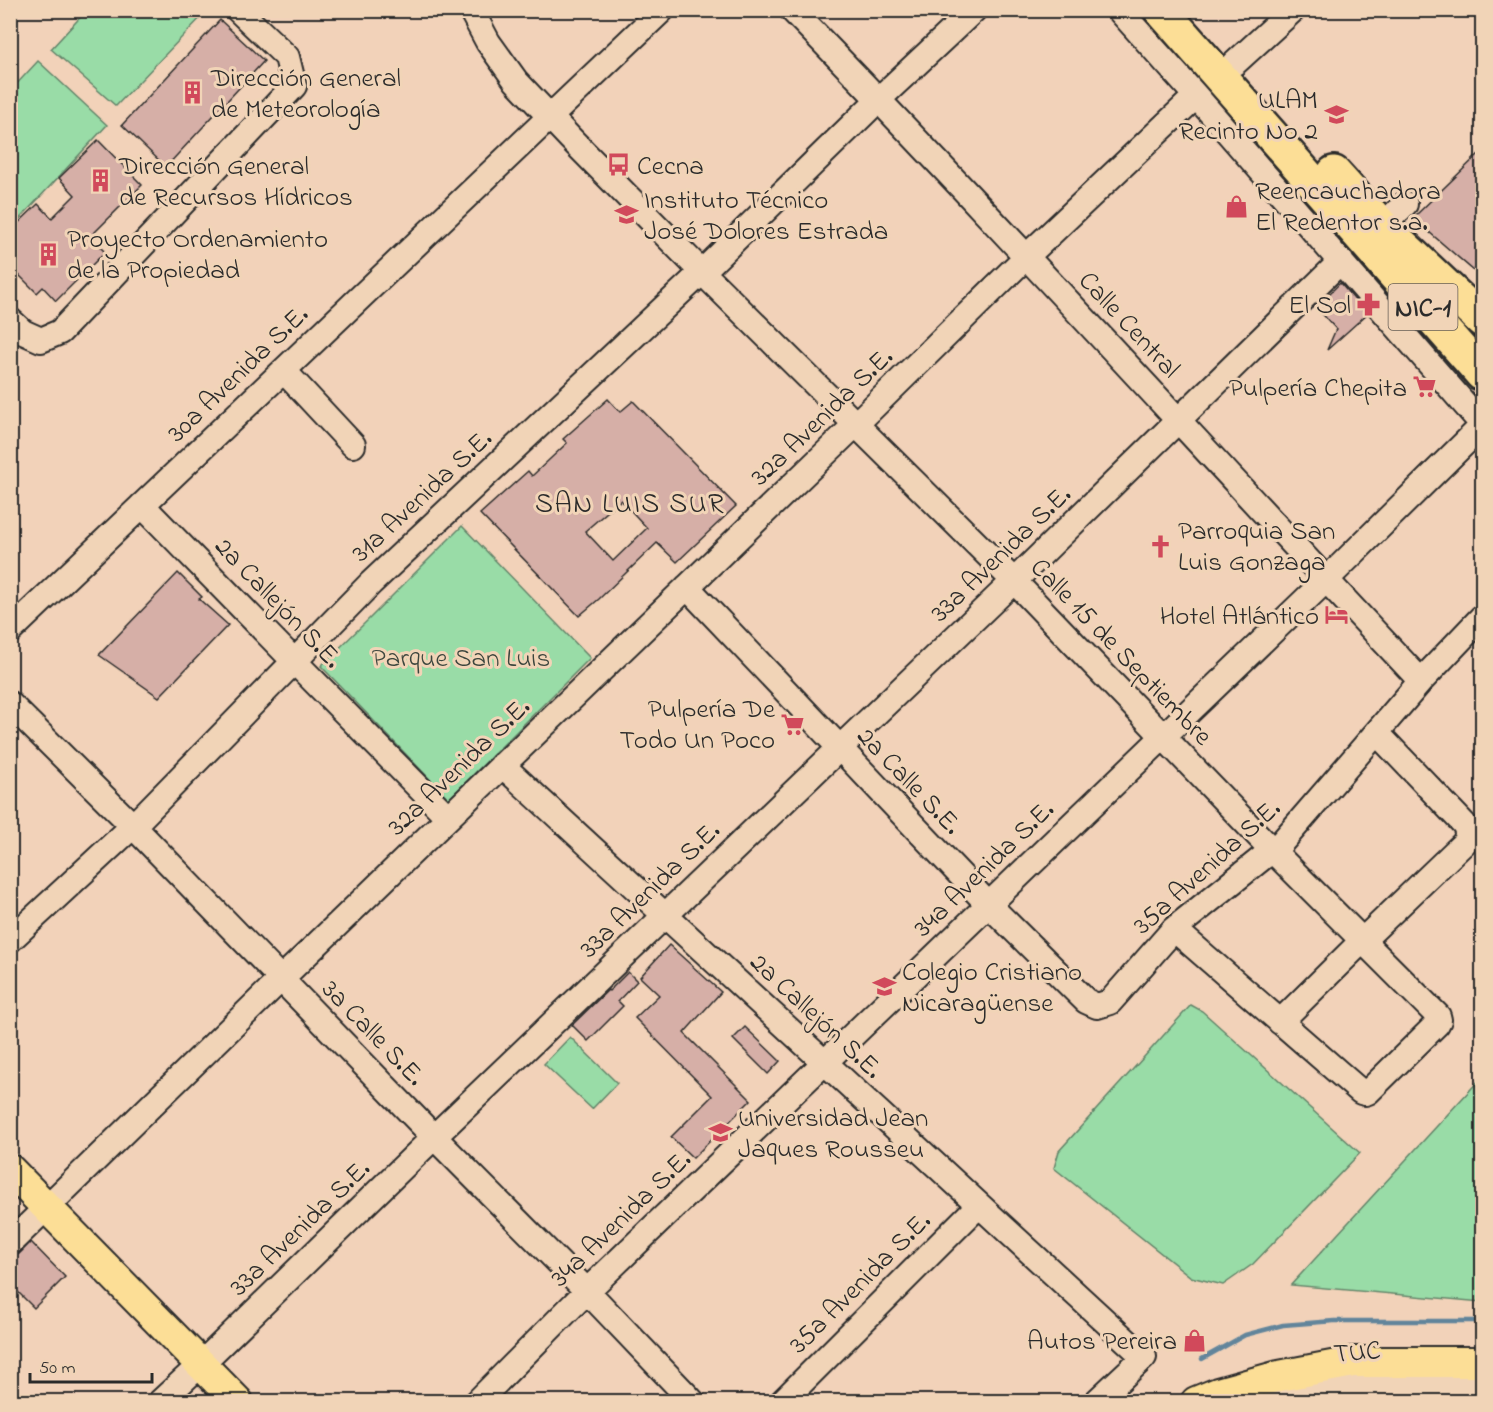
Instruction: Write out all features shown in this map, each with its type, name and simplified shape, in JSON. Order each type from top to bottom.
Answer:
[{"type":"highway","name":"NIC-1","points":[[1161,10],[1482,374]]},
{"type":"highway","name":"NIC-1","points":[[1189,10],[1235,63],[1394,215],[1482,320]]},
{"type":"main road","points":[[10,1170],[41,1214],[194,1370],[237,1401]]},
{"type":"main road","points":[[10,1195],[41,1214]]},
{"type":"main road","points":[[1196,1401],[1279,1376],[1353,1362],[1482,1362]]},
{"type":"main road","points":[[194,1370],[212,1401]]},
{"type":"street","points":[[10,320],[23,332],[41,340],[60,332],[294,86],[288,57],[238,10]]},
{"type":"street","name":"Calle 15 de Septiembre","points":[[471,10],[488,42],[516,81],[550,117],[702,272],[1014,582],[1272,850],[1438,1016],[1439,1020],[1365,1094],[1280,1023]]},
{"type":"street","name":"30a Avenida S.E.","points":[[10,631],[662,10]]},
{"type":"street","name":"Calle Central","points":[[792,10],[879,99],[1421,681]]},
{"type":"street","name":"31a Avenida S.E.","points":[[10,940],[133,826],[370,583],[702,272],[879,99],[974,10]]},
{"type":"street","points":[[1119,10],[1341,261],[1482,425]]},
{"type":"street","points":[[1144,10],[1163,59]]},
{"type":"street","points":[[1235,63],[1293,10]]},
{"type":"street","name":"32a Avenida S.E.","points":[[10,1244],[1026,257],[1196,96]]},
{"type":"street","name":"NIC-1","points":[[1394,215],[1482,298]]},
{"type":"street","name":"33a Avenida S.E.","points":[[160,1401],[1014,582],[1341,261]]},
{"type":"street","points":[[284,371],[353,445]]},
{"type":"street","name":"34a Avenida S.E.","points":[[477,1401],[587,1291],[1326,580],[1482,425]]},
{"type":"street","name":"2a Callejón S.E.","points":[[142,505],[448,817]]},
{"type":"street","name":"2a Calle S.E.","points":[[687,587],[988,904],[1086,1001],[1097,1006]]},
{"type":"street","name":"35a Avenida S.E.","points":[[1097,1006],[1110,1002],[1174,929],[1282,842],[1421,681],[1482,616]]},
{"type":"street","name":"3a Calle S.E.","points":[[10,704],[133,826],[693,1401]]},
{"type":"street","points":[[1174,929],[1280,1023],[1464,843],[1468,836],[1464,824],[1377,733]]},
{"type":"street","name":"2a Callejón S.E.","points":[[502,765],[1144,1357],[1096,1401]]},
{"type":"street","name":"35a Avenida S.E.","points":[[782,1401],[979,1205]]},
{"type":"street","name":"TUC","points":[[1238,1401],[1278,1391],[1366,1378],[1482,1377]]},
{"type":"street","name":"TUC","points":[[1322,1401],[1385,1396],[1482,1396]]},
{"type":"green space","points":[[87,10],[207,11],[116,106],[51,49]]},
{"type":"green space","points":[[38,61],[107,125],[11,228],[11,90]]},
{"type":"green space","name":"Parque San Luis","points":[[462,526],[590,658],[449,799],[321,666]]},
{"type":"green space","points":[[1191,1005],[1202,1011],[1360,1153],[1253,1264],[1223,1285],[1191,1277],[1054,1168],[1059,1151]]},
{"type":"green space","points":[[570,1037],[617,1083],[592,1109],[544,1064]]},
{"type":"green space","points":[[1482,1077],[1482,1302],[1291,1285]]},
{"type":"building","name":"Dirección General de Meteorología","points":[[220,20],[264,61],[166,167],[122,125]]},
{"type":"building","points":[[98,140],[142,185],[90,237],[105,252],[56,301],[43,287],[37,293],[10,266],[10,231],[38,204],[52,218],[75,195],[59,178]]},
{"type":"building","points":[[1482,151],[1482,278],[1413,218]]},
{"type":"building","points":[[1340,283],[1367,314],[1327,350],[1336,329],[1316,307]]},
{"type":"building","points":[[608,399],[620,412],[633,401],[736,506],[677,562],[657,543],[579,616],[480,514],[528,471],[532,476],[567,443],[563,439]],"holes":[[[621,500],[647,528],[613,561],[585,531]]]},
{"type":"building","points":[[178,573],[202,597],[199,599],[228,625],[159,697],[99,655]]},
{"type":"building","points":[[669,945],[721,992],[684,1033],[751,1100],[693,1158],[671,1137],[712,1096],[635,1018],[659,995],[640,977]]},
{"type":"building","points":[[628,972],[637,981],[618,1001],[623,1006],[588,1041],[572,1025]]},
{"type":"building","points":[[745,1027],[780,1061],[768,1074],[733,1039]]},
{"type":"building","points":[[31,1242],[65,1277],[34,1308],[10,1284],[10,1257],[19,1254]]},
{"type":"waterway","points":[[1202,1359],[1245,1335],[1283,1325],[1334,1321],[1482,1321]]},
{"type":"place","name":"Dirección General de Meteorología","points":[[193,93]]},
{"type":"place","name":"ULAM Recinto No 2","points":[[1336,115]]},
{"type":"place","name":"Cecna","points":[[619,165]]},
{"type":"place","name":"Dirección General de Recursos Hídricos","points":[[101,181]]},
{"type":"place","name":"Reencauchadora El Redentor s.a.","points":[[1237,206]]},
{"type":"place","name":"Instituto Técnico José Dolores Estrada","points":[[626,215]]},
{"type":"place","name":"Proyecto Ordenamiento de la Propiedad","points":[[49,254]]},
{"type":"place","name":"El Sol","points":[[1369,304]]},
{"type":"place","name":"Pulpería Chepita","points":[[1425,387]]},
{"type":"place","name":"Parroquia San Luis Gonzaga","points":[[1160,546]]},
{"type":"place","name":"Hotel Atlántico","points":[[1337,615]]},
{"type":"place","name":"Pulpería De Todo Un Poco","points":[[793,724]]},
{"type":"place","name":"Colegio Cristiano Nicaragüense","points":[[884,987]]},
{"type":"place","name":"Universidad Jean Jaques Rousseu","points":[[720,1133]]},
{"type":"place","name":"Autos Pereira","points":[[1195,1340]]},
{"type":"district","name":"SAN LUIS SUR","points":[[630,502]]}]
